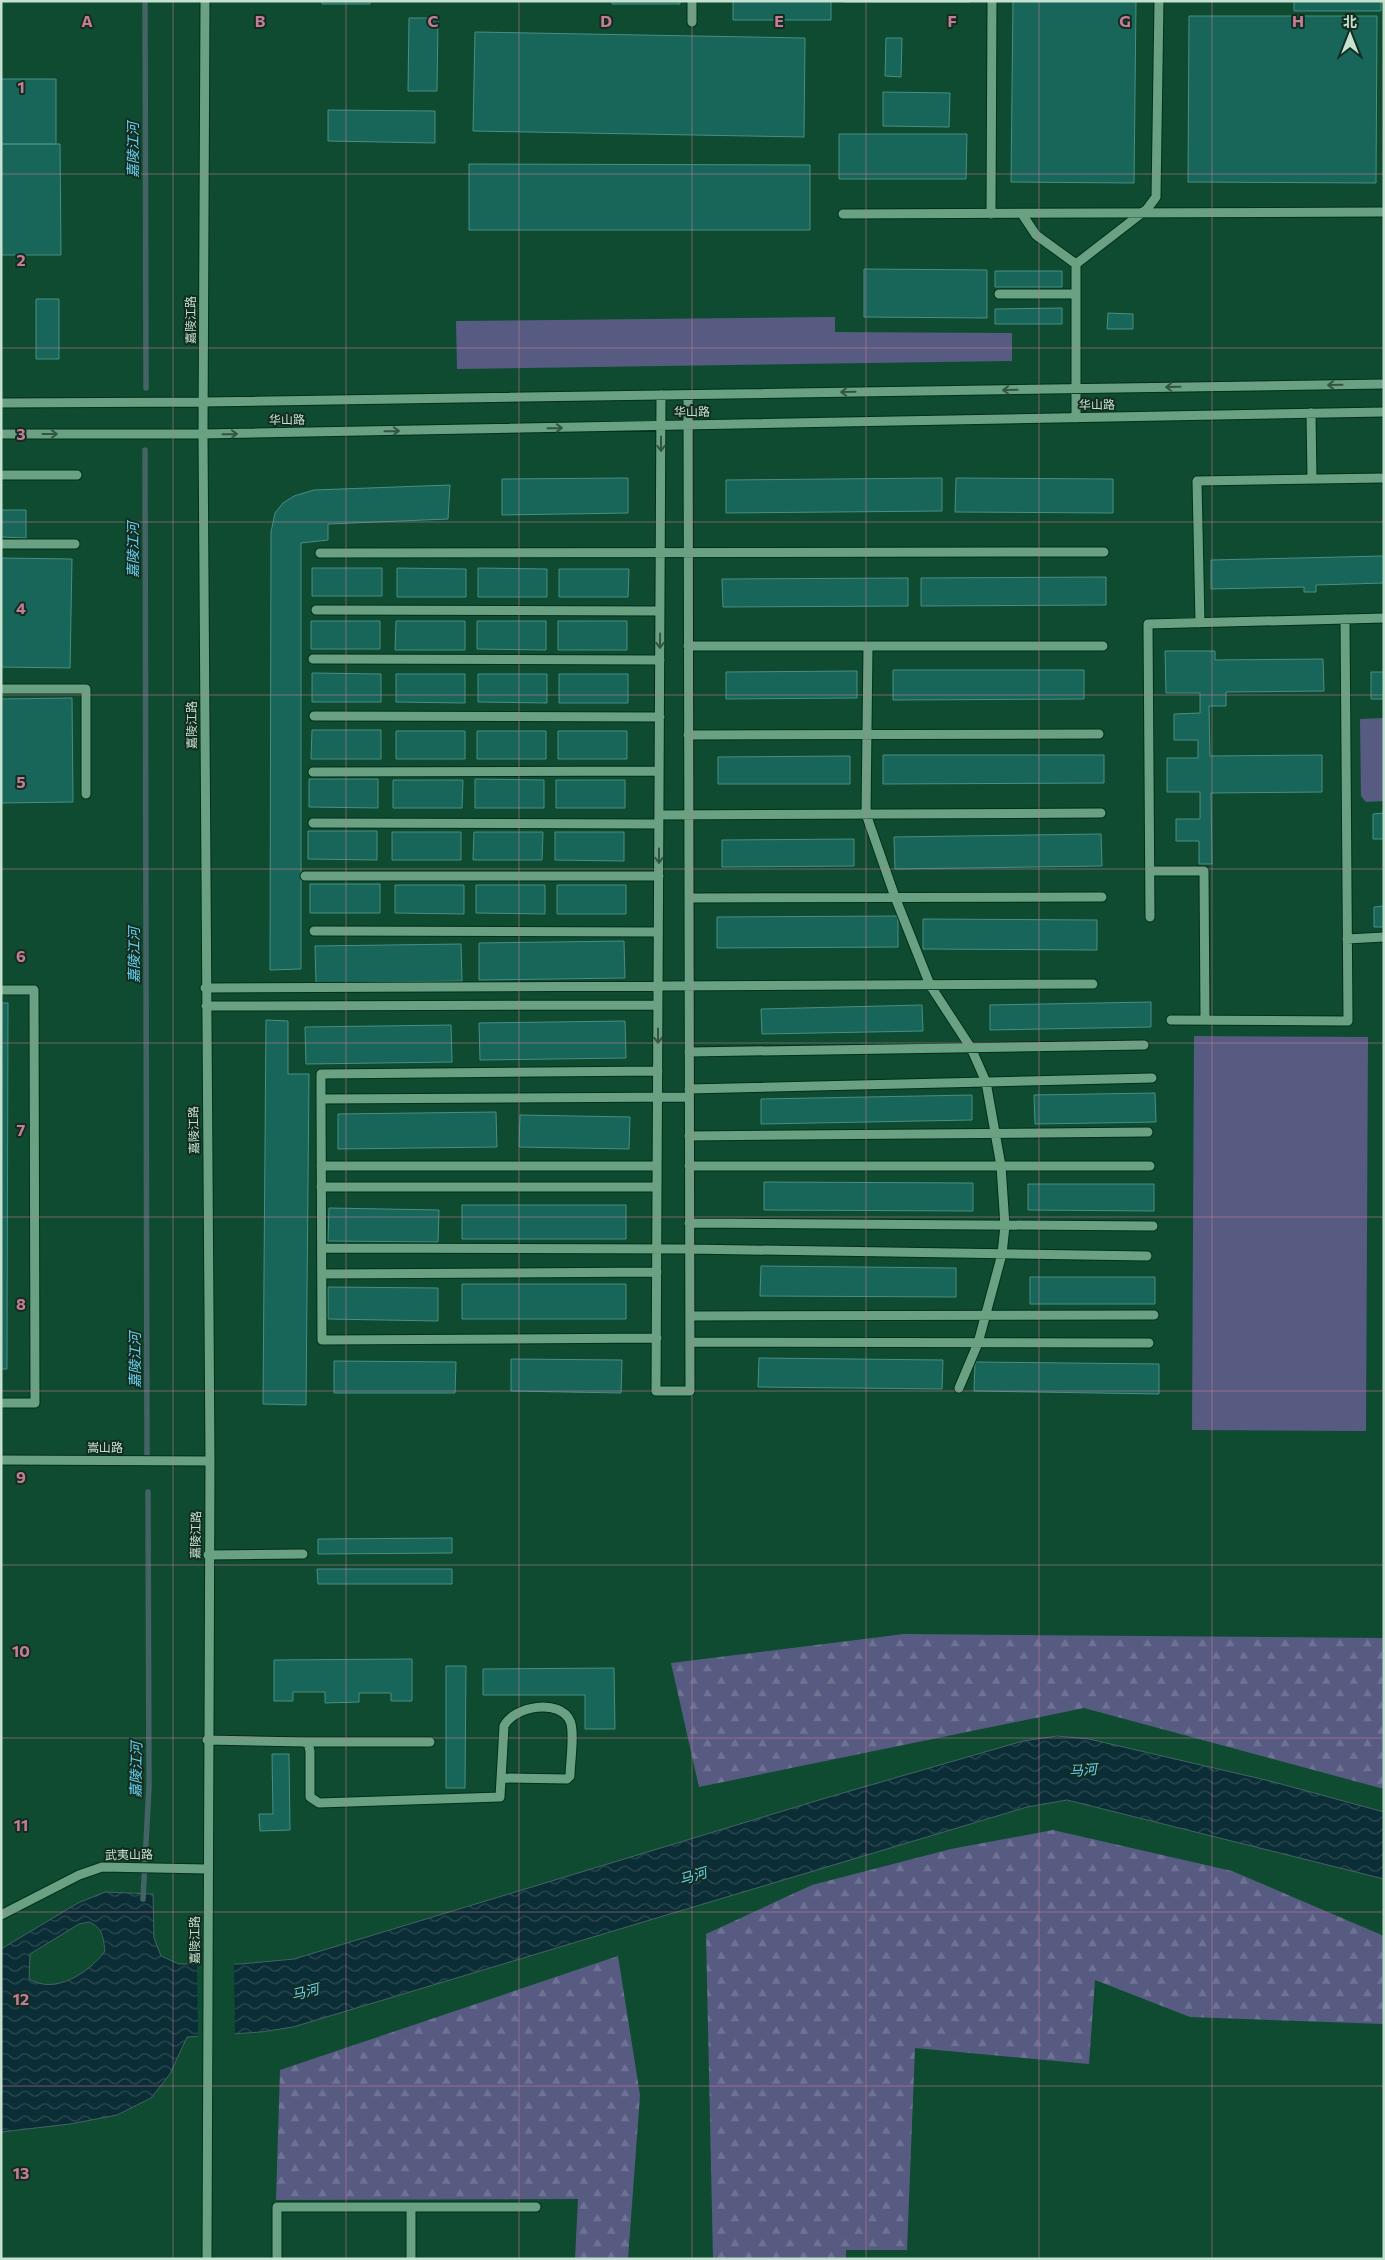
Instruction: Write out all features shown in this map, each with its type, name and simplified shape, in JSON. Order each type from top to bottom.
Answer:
[{"type":"street","name":"嘉陵江路","points":[[205,1],[203,434],[205,988],[210,1461],[207,1740],[207,2259]]},
{"type":"street","points":[[692,1],[692,22]]},
{"type":"street","points":[[991,214],[992,1]]},
{"type":"street","points":[[1076,264],[1142,213],[1156,197],[1159,2]]},
{"type":"street","points":[[843,214],[1384,212]]},
{"type":"street","points":[[1022,214],[1036,235],[1076,264]]},
{"type":"street","points":[[1076,264],[1076,418]]},
{"type":"street","points":[[999,294],[1076,294]]},
{"type":"street","name":"华山路","points":[[1,403],[203,402],[1384,384]]},
{"type":"street","points":[[661,395],[656,1391],[690,1391],[688,395]]},
{"type":"street","name":"华山路","points":[[1,434],[203,434],[1384,412]]},
{"type":"street","points":[[1310,413],[1312,479]]},
{"type":"street","points":[[1,475],[77,475]]},
{"type":"street","points":[[1200,623],[1197,481],[1384,478]]},
{"type":"street","points":[[1,544],[75,544]]},
{"type":"street","points":[[320,553],[1104,552]]},
{"type":"street","points":[[316,610],[660,611]]},
{"type":"street","points":[[1150,917],[1148,624],[1384,618]]},
{"type":"street","points":[[1171,1020],[1348,1021],[1345,619]]},
{"type":"street","points":[[688,646],[1102,646]]},
{"type":"street","points":[[868,646],[866,814],[895,898],[930,985],[971,1048],[986,1082],[997,1133],[1006,1226],[1002,1254],[978,1343],[959,1388]]},
{"type":"street","points":[[313,659],[660,660]]},
{"type":"street","points":[[1,689],[86,689],[86,794]]},
{"type":"street","points":[[314,716],[660,717]]},
{"type":"street","points":[[688,735],[1099,734]]},
{"type":"street","points":[[313,772],[659,771]]},
{"type":"street","points":[[313,822],[659,820],[688,815],[1101,813]]},
{"type":"street","points":[[1150,871],[1204,871],[1205,1020]]},
{"type":"street","points":[[305,876],[659,876]]},
{"type":"street","points":[[689,898],[1102,897]]},
{"type":"street","points":[[314,931],[658,932]]},
{"type":"street","points":[[1347,939],[1384,937]]},
{"type":"street","points":[[205,988],[1093,984]]},
{"type":"street","points":[[1,990],[34,990],[35,1403],[1,1403]]},
{"type":"street","points":[[206,1006],[658,1005]]},
{"type":"street","points":[[689,1052],[1144,1045]]},
{"type":"street","points":[[657,1338],[322,1340],[321,1074],[658,1070]]},
{"type":"street","points":[[321,1098],[658,1097],[689,1093],[1152,1078]]},
{"type":"street","points":[[689,1136],[1148,1132]]},
{"type":"street","points":[[321,1166],[658,1166]]},
{"type":"street","points":[[689,1166],[1150,1166]]},
{"type":"street","points":[[321,1188],[657,1187]]},
{"type":"street","points":[[690,1224],[1153,1226]]},
{"type":"street","points":[[322,1248],[690,1249],[1147,1256]]},
{"type":"street","points":[[322,1274],[657,1272]]},
{"type":"street","points":[[690,1316],[1154,1316]]},
{"type":"street","points":[[690,1342],[1149,1344]]},
{"type":"street","name":"嵩山路","points":[[1,1460],[210,1461]]},
{"type":"street","points":[[208,1555],[303,1554]]},
{"type":"street","points":[[304,1742],[308,1744],[310,1751],[310,1796],[319,1803],[500,1797],[501,1778],[504,1726],[507,1719],[522,1710],[532,1708],[558,1710],[572,1723],[570,1776],[567,1780],[501,1778]]},
{"type":"street","points":[[207,1740],[430,1742]]},
{"type":"street","name":"武夷山路","points":[[1,1914],[78,1875],[102,1868],[207,1869]]},
{"type":"street","points":[[277,2259],[277,2207],[536,2207]]},
{"type":"street","points":[[411,2207],[411,2259]]},
{"type":"green space","points":[[835,317],[835,332],[1012,333],[1012,361],[457,369],[456,321]]},
{"type":"green space","points":[[1384,718],[1384,801],[1366,802],[1361,796],[1360,719]]},
{"type":"green space","points":[[1194,1036],[1368,1037],[1366,1431],[1192,1430]]},
{"type":"green space","points":[[904,1634],[1384,1638],[1384,1789],[1084,1708],[699,1787],[671,1663]]},
{"type":"green space","points":[[1053,1830],[1232,1871],[1384,1936],[1384,2024],[1190,2017],[1095,1980],[1089,2064],[915,2048],[907,2250],[846,2250],[846,2259],[713,2259],[706,1934],[812,1885],[951,1849]]},
{"type":"green space","points":[[618,1956],[640,2095],[628,2259],[575,2259],[578,2199],[276,2200],[280,2070]]},
{"type":"water","name":"马河","points":[[1057,1736],[1089,1739],[1270,1781],[1384,1812],[1384,1879],[1067,1800],[1027,1807],[293,2027],[261,2032],[187,2037],[170,2074],[151,2098],[117,2115],[70,2124],[1,2132],[1,1949],[78,1903],[105,1892],[153,1894],[154,1938],[161,1956],[179,1964],[241,1964],[294,1959],[829,1797],[1023,1741]],"holes":[[[89,1922],[94,1924],[102,1934],[105,1951],[90,1967],[81,1974],[60,1983],[39,1983],[29,1979],[30,1954],[79,1924]]]},
{"type":"pier","points":[[197,1962],[234,1962],[235,2037],[198,2039]]},
{"type":"building","points":[[322,1],[370,1],[370,4],[322,4]]},
{"type":"building","points":[[612,1],[680,1],[680,4],[612,4]]},
{"type":"building","points":[[733,1],[831,1],[831,20],[733,20]]},
{"type":"building","points":[[970,1],[970,2],[844,2]]},
{"type":"building","points":[[1013,1],[1136,1],[1134,183],[1011,182]]},
{"type":"building","points":[[1294,1],[1381,1],[1381,11],[1294,11]]},
{"type":"building","points":[[1189,16],[1377,16],[1376,183],[1188,182]]},
{"type":"building","points":[[409,18],[438,18],[437,91],[408,91]]},
{"type":"building","points":[[475,32],[805,38],[804,137],[473,131]]},
{"type":"building","points":[[886,38],[902,38],[901,77],[885,76]]},
{"type":"building","points":[[1,79],[56,79],[56,144],[1,144]]},
{"type":"building","points":[[883,92],[950,93],[949,127],[883,126]]},
{"type":"building","points":[[328,110],[435,111],[435,143],[328,141]]},
{"type":"building","points":[[839,134],[967,134],[966,179],[839,179]]},
{"type":"building","points":[[1,144],[60,144],[61,255],[1,255]]},
{"type":"building","points":[[469,164],[810,165],[810,230],[469,230]]},
{"type":"building","points":[[864,269],[987,270],[987,318],[864,317]]},
{"type":"building","points":[[995,271],[1062,271],[1062,287],[995,287]]},
{"type":"building","points":[[36,299],[59,299],[59,359],[36,359]]},
{"type":"building","points":[[1062,308],[1062,324],[995,324],[995,309]]},
{"type":"building","points":[[1108,313],[1133,314],[1133,329],[1107,329]]},
{"type":"building","points":[[628,478],[628,513],[502,515],[502,479]]},
{"type":"building","points":[[942,478],[942,511],[726,513],[726,480]]},
{"type":"building","points":[[956,478],[1113,479],[1113,513],[955,512]]},
{"type":"building","points":[[450,485],[448,519],[328,524],[328,540],[301,543],[301,969],[270,970],[271,532],[275,513],[283,503],[294,496],[314,490]]},
{"type":"building","points":[[1,510],[26,510],[26,538],[1,537]]},
{"type":"building","points":[[1384,556],[1384,583],[1316,585],[1316,592],[1304,592],[1304,587],[1211,589],[1211,560]]},
{"type":"building","points":[[1,558],[72,559],[70,668],[1,667]]},
{"type":"building","points":[[312,568],[382,568],[382,596],[312,596]]},
{"type":"building","points":[[397,568],[466,569],[466,597],[397,597]]},
{"type":"building","points":[[478,568],[547,569],[547,597],[478,597]]},
{"type":"building","points":[[559,569],[629,569],[628,597],[559,597]]},
{"type":"building","points":[[1106,577],[1106,605],[921,606],[921,578]]},
{"type":"building","points":[[908,578],[908,606],[723,607],[722,579]]},
{"type":"building","points":[[311,621],[380,621],[380,649],[311,649]]},
{"type":"building","points":[[396,621],[465,621],[465,650],[395,650]]},
{"type":"building","points":[[477,621],[546,621],[546,650],[477,649]]},
{"type":"building","points":[[558,621],[627,621],[627,650],[558,650]]},
{"type":"building","points":[[1165,651],[1215,651],[1215,660],[1323,659],[1324,691],[1226,692],[1226,706],[1209,706],[1210,756],[1322,755],[1322,792],[1211,793],[1212,864],[1199,864],[1199,841],[1176,841],[1176,819],[1200,819],[1200,792],[1167,792],[1167,758],[1198,758],[1198,740],[1174,740],[1174,714],[1200,713],[1200,693],[1166,693]]},
{"type":"building","points":[[893,670],[1084,670],[1084,699],[893,700]]},
{"type":"building","points":[[857,671],[857,698],[726,699],[726,672]]},
{"type":"building","points":[[1371,672],[1384,672],[1384,699],[1371,699]]},
{"type":"building","points":[[312,673],[381,674],[381,702],[312,702]]},
{"type":"building","points":[[396,674],[465,674],[465,703],[396,702]]},
{"type":"building","points":[[478,674],[547,674],[547,703],[478,702]]},
{"type":"building","points":[[559,674],[628,674],[628,703],[559,703]]},
{"type":"building","points":[[72,698],[73,802],[1,803],[1,699]]},
{"type":"building","points":[[312,730],[381,730],[381,759],[311,759]]},
{"type":"building","points":[[396,731],[465,731],[465,759],[396,759]]},
{"type":"building","points":[[477,731],[546,731],[546,759],[477,759]]},
{"type":"building","points":[[558,731],[627,731],[627,759],[558,759]]},
{"type":"building","points":[[883,755],[1104,755],[1104,783],[883,784]]},
{"type":"building","points":[[850,756],[850,784],[718,784],[718,757]]},
{"type":"building","points":[[309,779],[378,779],[378,808],[309,807]]},
{"type":"building","points":[[475,779],[544,780],[544,808],[475,808]]},
{"type":"building","points":[[393,780],[463,780],[462,808],[393,808]]},
{"type":"building","points":[[556,780],[625,780],[625,808],[556,808]]},
{"type":"building","points":[[1384,813],[1384,839],[1373,839],[1373,814]]},
{"type":"building","points":[[308,831],[377,831],[377,860],[308,859]]},
{"type":"building","points":[[392,832],[461,832],[461,860],[392,860]]},
{"type":"building","points":[[474,832],[543,832],[542,860],[473,860]]},
{"type":"building","points":[[555,832],[624,832],[624,861],[555,860]]},
{"type":"building","points":[[1101,834],[1102,866],[895,869],[894,837]]},
{"type":"building","points":[[854,839],[854,866],[722,867],[722,840]]},
{"type":"building","points":[[310,884],[380,884],[380,913],[310,913]]},
{"type":"building","points":[[395,885],[464,885],[464,914],[395,913]]},
{"type":"building","points":[[476,885],[545,885],[545,914],[476,913]]},
{"type":"building","points":[[557,885],[626,885],[626,914],[557,914]]},
{"type":"building","points":[[1384,906],[1384,927],[1374,927],[1374,907]]},
{"type":"building","points":[[898,916],[898,947],[717,948],[717,917]]},
{"type":"building","points":[[923,919],[1097,920],[1097,950],[923,949]]},
{"type":"building","points":[[624,941],[625,978],[479,980],[479,943]]},
{"type":"building","points":[[461,944],[462,981],[316,983],[315,946]]},
{"type":"building","points":[[1151,1002],[1151,1027],[990,1030],[990,1005]]},
{"type":"building","points":[[1,1003],[8,1003],[7,1369],[1,1369]]},
{"type":"building","points":[[922,1005],[923,1031],[762,1034],[761,1009]]},
{"type":"building","points":[[266,1020],[288,1021],[288,1074],[309,1074],[306,1405],[263,1404]]},
{"type":"building","points":[[625,1021],[626,1058],[480,1060],[479,1023]]},
{"type":"building","points":[[451,1025],[452,1062],[306,1064],[305,1027]]},
{"type":"building","points":[[1155,1093],[1156,1122],[1035,1124],[1034,1095]]},
{"type":"building","points":[[972,1095],[972,1120],[761,1124],[761,1099]]},
{"type":"building","points":[[496,1112],[497,1147],[338,1149],[338,1114]]},
{"type":"building","points":[[520,1115],[630,1117],[629,1149],[519,1147]]},
{"type":"building","points":[[764,1182],[973,1183],[973,1211],[764,1210]]},
{"type":"building","points":[[1028,1184],[1154,1184],[1154,1211],[1028,1210]]},
{"type":"building","points":[[462,1205],[626,1205],[626,1239],[462,1239]]},
{"type":"building","points":[[329,1208],[439,1210],[438,1242],[328,1241]]},
{"type":"building","points":[[761,1266],[956,1268],[956,1297],[760,1296]]},
{"type":"building","points":[[1030,1277],[1155,1277],[1155,1304],[1030,1304]]},
{"type":"building","points":[[462,1284],[626,1284],[626,1319],[462,1319]]},
{"type":"building","points":[[328,1287],[438,1288],[438,1321],[328,1319]]},
{"type":"building","points":[[759,1358],[943,1360],[942,1389],[758,1387]]},
{"type":"building","points":[[511,1359],[622,1360],[621,1393],[511,1391]]},
{"type":"building","points":[[334,1361],[456,1362],[455,1393],[334,1393]]},
{"type":"building","points":[[975,1362],[1159,1364],[1159,1394],[974,1391]]},
{"type":"building","points":[[452,1538],[452,1553],[318,1554],[318,1539]]},
{"type":"building","points":[[317,1569],[452,1569],[452,1584],[318,1584]]},
{"type":"building","points":[[412,1659],[412,1701],[391,1701],[391,1693],[359,1693],[359,1702],[325,1703],[325,1692],[293,1692],[293,1701],[274,1701],[274,1660]]},
{"type":"building","points":[[446,1666],[466,1666],[465,1788],[446,1788]]},
{"type":"building","points":[[614,1668],[615,1729],[585,1729],[585,1695],[483,1695],[483,1669]]},
{"type":"building","points":[[272,1754],[289,1754],[290,1830],[260,1831],[259,1814],[273,1814]]},
{"type":"waterway","name":"嘉陵江河","points":[[145,1],[146,388]]},
{"type":"waterway","name":"嘉陵江河","points":[[145,450],[147,1460]]},
{"type":"waterway","name":"嘉陵江河","points":[[143,1899],[149,1786],[148,1492]]}]
